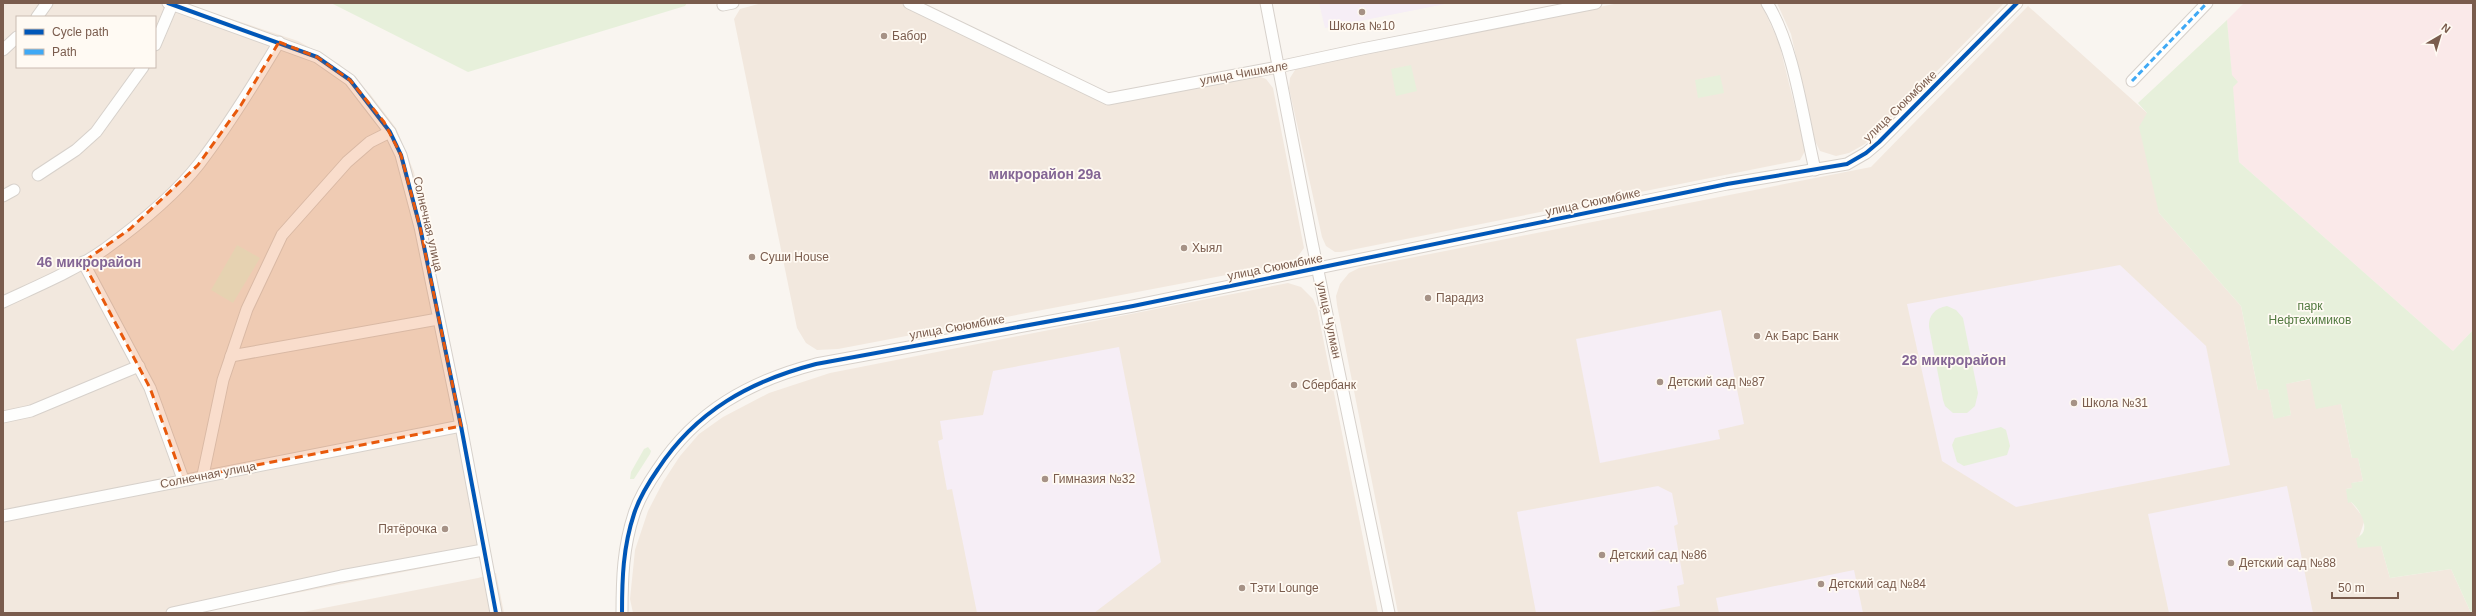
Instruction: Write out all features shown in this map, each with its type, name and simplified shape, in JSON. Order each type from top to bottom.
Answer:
[{"type":"street","points":[[38,16],[47,3]]},
{"type":"street","name":"улица Чишмале","points":[[909,3],[1108,99],[1278,68],[1362,49],[1596,3]]},
{"type":"street","name":"улица Чулман","points":[[1266,3],[1318,269],[1389,613]]},
{"type":"street","points":[[1766,3],[1781,34],[1791,67],[1815,170]]},
{"type":"street","name":"улица Сююмбике","points":[[622,613],[622,573],[625,550],[634,513],[640,499],[667,455],[685,435],[706,413],[741,392],[777,377],[816,364],[1318,269],[1727,184],[1846,164],[1866,153],[2017,3]]},
{"type":"street","points":[[2132,81],[2208,3]]},
{"type":"street","name":"Солнечная улица","points":[[156,42],[170,4],[279,42],[317,57],[345,77],[372,106],[390,132],[401,155],[412,189],[461,426],[496,613]]},
{"type":"street","points":[[3,50],[16,37]]},
{"type":"street","points":[[3,302],[83,262],[104,249],[166,198],[198,165],[241,105],[279,42]]},
{"type":"street","points":[[38,175],[76,150],[96,132],[142,68]]},
{"type":"street","points":[[203,475],[222,380],[247,309],[282,234],[347,162],[370,142],[390,132]]},
{"type":"street","points":[[3,196],[14,190]]},
{"type":"street","points":[[83,262],[150,388],[183,479]]},
{"type":"street","points":[[231,356],[438,319]]},
{"type":"street","points":[[3,417],[31,411],[139,366]]},
{"type":"street","name":"Солнечная улица","points":[[3,516],[203,475],[461,426]]},
{"type":"street","points":[[172,613],[341,576],[483,550]]},
{"type":"highlighted area","points":[[279,42],[317,57],[350,80],[384,122],[401,155],[420,227],[461,426],[183,479],[150,388],[83,262],[130,229],[198,165],[241,105]]},
{"type":"shaded area","points":[[3,3],[183,3],[298,41],[339,64],[370,94],[396,128],[414,172],[490,555],[194,613],[3,613]]},
{"type":"shaded area","points":[[762,3],[900,3],[1104,102],[1255,75],[1266,79],[1273,88],[1304,248],[1296,259],[1258,269],[838,349],[817,350],[806,343],[797,328],[734,19],[740,9]]},
{"type":"shaded area","name":"Школа №10","points":[[1319,3],[1450,3],[1325,28]]},
{"type":"shaded area","points":[[1619,3],[1761,3],[1779,43],[1805,148],[1800,160],[1341,252],[1335,252],[1326,246],[1322,237],[1289,88],[1290,78],[1295,70],[1302,66]]},
{"type":"shaded area","points":[[1777,3],[2004,3],[1865,144],[1849,153],[1836,156],[1820,151],[1815,141],[1791,34]]},
{"type":"shaded area","points":[[2244,3],[2473,3],[2473,330],[2453,351],[2239,162],[2227,20]]},
{"type":"shaded area","points":[[2028,6],[2147,113],[2159,213],[2241,306],[2258,390],[2268,388],[2274,418],[2291,415],[2285,384],[2311,379],[2341,404],[2352,458],[2358,457],[2363,481],[2352,483],[2352,488],[2346,489],[2351,502],[2363,517],[2364,522],[2359,537],[2381,546],[2390,578],[2451,569],[2471,613],[1398,613],[1337,305],[1336,296],[1340,284],[1349,273],[1359,268],[1871,167]]},
{"type":"shaded area","name":"Школа №31","points":[[2120,265],[2206,346],[2230,465],[2016,507],[1942,461],[1907,304]]},
{"type":"shaded area","points":[[1288,283],[1301,287],[1313,299],[1317,308],[1378,613],[633,613],[630,599],[635,550],[648,511],[663,482],[680,456],[699,434],[723,417],[769,393],[830,373]]},
{"type":"shaded area","name":"Детский сад №87","points":[[1721,310],[1744,424],[1718,430],[1720,439],[1600,463],[1576,339]]},
{"type":"shaded area","name":"Гимназия №32","points":[[1119,347],[1161,562],[1094,613],[977,613],[952,489],[947,490],[938,441],[943,439],[940,421],[983,415],[993,371]]},
{"type":"shaded area","name":"Детский сад №86","points":[[1658,486],[1672,493],[1678,524],[1674,526],[1684,584],[1677,586],[1680,606],[1643,613],[1536,613],[1517,512]]},
{"type":"shaded area","name":"Детский сад №88","points":[[2287,486],[2313,613],[2169,613],[2148,514]]},
{"type":"shaded area","name":"Детский сад №84","points":[[1854,570],[1863,613],[1719,613],[1716,598]]},
{"type":"shaded area","points":[[496,573],[504,613],[298,613],[478,578]]},
{"type":"green space","points":[[331,3],[687,3],[685,6],[468,72]]},
{"type":"green space","name":"парк Нефтехимиков","points":[[2227,20],[2232,75],[2238,82],[2233,87],[2239,162],[2453,351],[2473,330],[2473,613],[2471,613],[2451,569],[2390,578],[2381,546],[2358,548],[2356,538],[2364,531],[2363,520],[2354,505],[2351,502],[2348,503],[2346,489],[2352,488],[2351,483],[2363,481],[2358,458],[2352,458],[2341,404],[2316,409],[2310,379],[2286,384],[2291,415],[2274,419],[2268,389],[2258,390],[2241,306],[2159,213],[2139,127],[2147,113],[2138,103]]},
{"type":"green space","points":[[1411,65],[1417,91],[1396,96],[1391,69]]},
{"type":"green space","points":[[1720,75],[1724,93],[1698,98],[1695,80]]},
{"type":"green space","points":[[237,245],[260,258],[233,303],[211,290]]},
{"type":"green space","points":[[1947,306],[1956,310],[1963,318],[1978,393],[1975,406],[1967,413],[1953,413],[1945,406],[1929,327],[1930,319],[1933,313]]},
{"type":"green space","points":[[2001,427],[2006,430],[2010,446],[2007,455],[1964,466],[1957,462],[1952,445],[1955,438]]},
{"type":"green space","points":[[648,447],[651,451],[650,454],[634,479],[630,479],[631,472],[644,449]]},
{"type":"marked path","points":[[2132,81],[2207,3]]},
{"type":"cycle path","points":[[168,3],[317,57],[350,80],[390,132],[401,155],[420,227],[461,426],[496,613]]},
{"type":"cycle path","points":[[622,613],[623,575],[627,539],[636,508],[651,479],[673,449],[689,431],[707,415],[726,401],[769,379],[816,364],[1133,306],[1727,184],[1847,164],[1866,153],[1879,142],[2017,3]]},
{"type":"place","name":"Школа №10","points":[[1362,12]]},
{"type":"place","name":"Бабор","points":[[884,36]]},
{"type":"place","name":"Хыял","points":[[1184,248]]},
{"type":"place","name":"Суши House","points":[[752,257]]},
{"type":"place","name":"Парадиз","points":[[1428,298]]},
{"type":"place","name":"Ак Барс Банк","points":[[1757,336]]},
{"type":"place","name":"Детский сад №87","points":[[1660,382]]},
{"type":"place","name":"Сбербанк","points":[[1294,385]]},
{"type":"place","name":"Школа №31","points":[[2074,403]]},
{"type":"place","name":"Гимназия №32","points":[[1045,479]]},
{"type":"place","name":"Пятёрочка","points":[[445,529]]},
{"type":"place","name":"Детский сад №86","points":[[1602,555]]},
{"type":"place","name":"Детский сад №88","points":[[2231,563]]},
{"type":"place","name":"Детский сад №84","points":[[1821,584]]},
{"type":"place","name":"Тэти Lounge","points":[[1242,588]]},
{"type":"district","name":"микрорайон 29а","points":[[1045,174]]},
{"type":"district","name":"46 микрорайон","points":[[89,262]]},
{"type":"district","name":"28 микрорайон","points":[[1954,360]]}]
